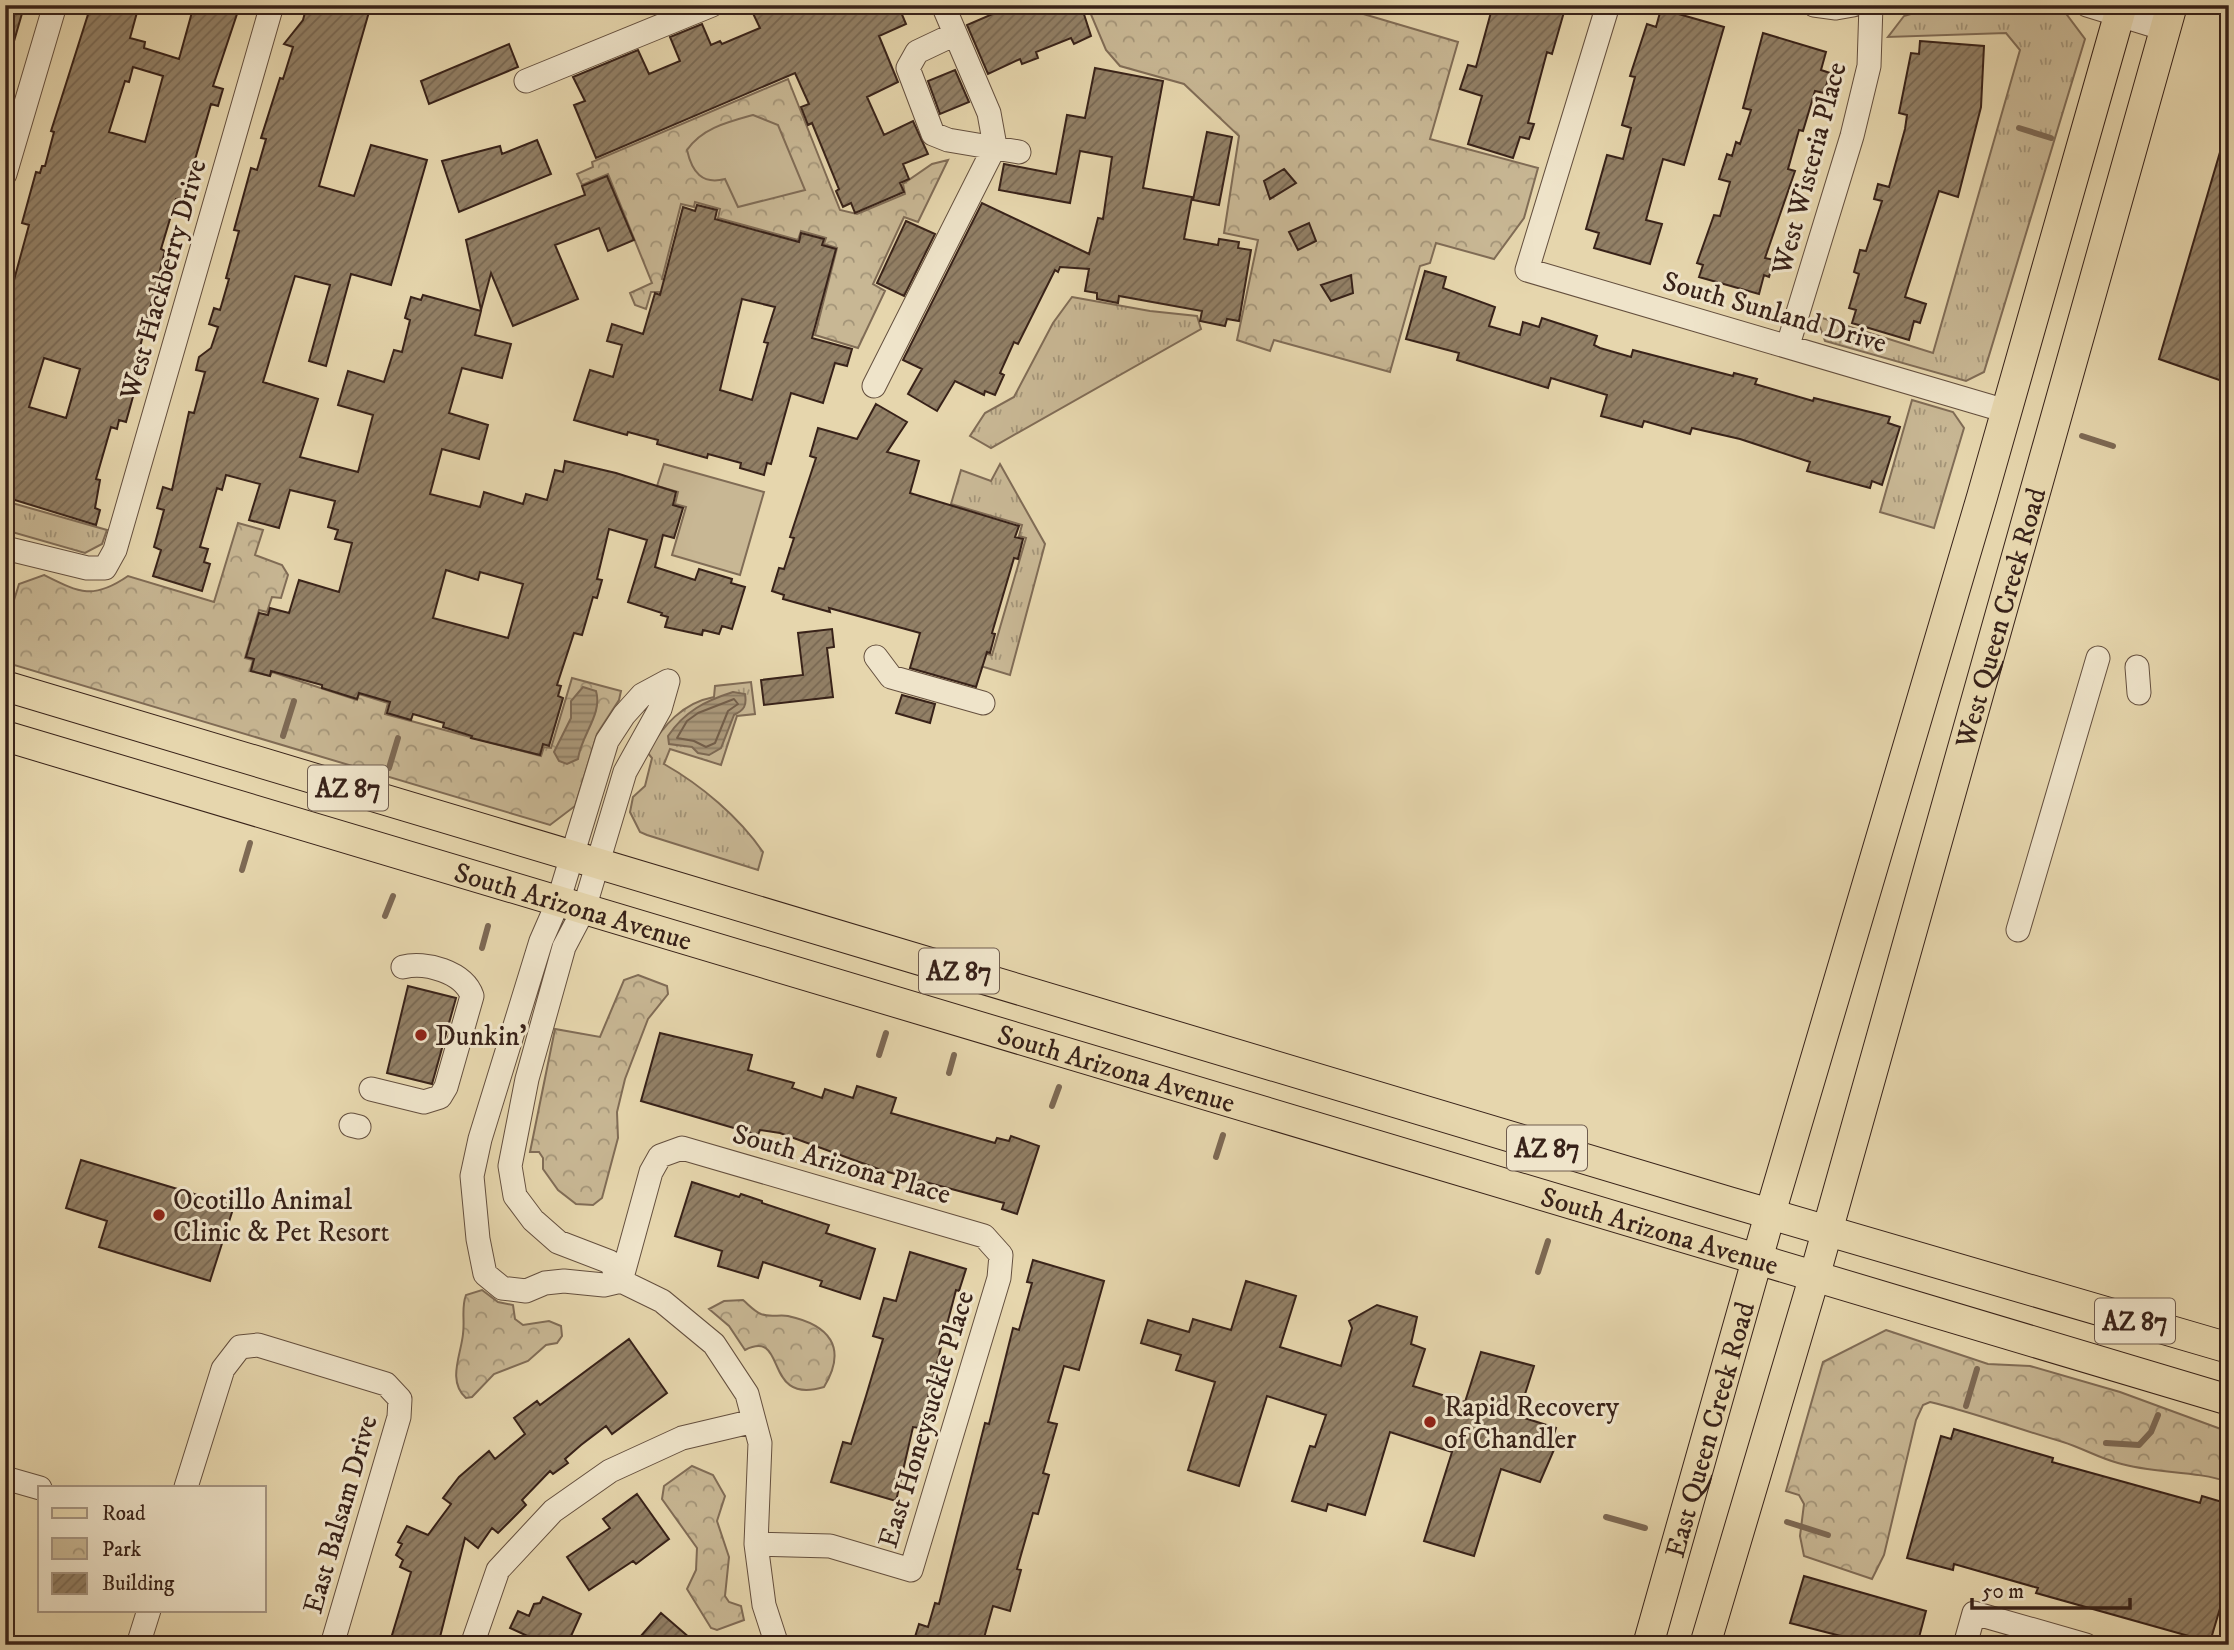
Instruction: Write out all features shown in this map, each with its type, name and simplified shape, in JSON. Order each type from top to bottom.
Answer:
[{"type":"main road","name":"West Queen Creek Road","points":[[1770,1214],[2006,411],[2120,10]]},
{"type":"main road","name":"West Queen Creek Road","points":[[1827,1231],[2168,17]]},
{"type":"main road","name":"South Arizona Avenue","points":[[5,685],[1827,1231],[2229,1348]]},
{"type":"main road","name":"South Arizona Avenue","points":[[5,736],[1756,1261],[2229,1400]]},
{"type":"main road","points":[[1178,1087],[1192,1041]]},
{"type":"main road","name":"East Queen Creek Road","points":[[1648,1645],[1770,1214]]},
{"type":"main road","name":"East Queen Creek Road","points":[[1705,1645],[1827,1231]]},
{"type":"street","points":[[5,174],[55,5]]},
{"type":"street","name":"West Hackberry Drive","points":[[6,550],[87,568],[105,568],[115,550],[272,5]]},
{"type":"street","points":[[526,81],[712,5]]},
{"type":"street","points":[[874,386],[995,146],[989,113],[943,5]]},
{"type":"street","name":"South Sunland Drive","points":[[1608,5],[1527,270],[2006,411]]},
{"type":"street","points":[[1814,5],[1836,8],[1853,5]]},
{"type":"street","name":"West Wisteria Place","points":[[1788,345],[1852,136],[1869,66],[1871,5]]},
{"type":"street","points":[[2087,5],[2168,17]]},
{"type":"street","points":[[955,34],[917,51],[908,68],[933,134],[948,140],[1018,152]]},
{"type":"street","points":[[876,657],[891,677],[984,703]]},
{"type":"street","points":[[2018,930],[2098,658]]},
{"type":"street","points":[[2137,667],[2139,693]]},
{"type":"street","points":[[585,859],[599,763],[607,741],[624,715],[642,695],[668,681],[660,709],[625,772],[585,859],[571,905],[564,947],[527,1079],[511,1158],[515,1196],[533,1220],[558,1242],[610,1262],[621,1281],[662,1301],[714,1344],[747,1394],[760,1443],[756,1544],[764,1605],[777,1645]]},
{"type":"street","points":[[599,763],[625,772]]},
{"type":"street","points":[[571,905],[537,954],[480,1139],[472,1176],[478,1239],[485,1275],[502,1288],[526,1291],[545,1283],[580,1281],[604,1285],[621,1281]]},
{"type":"street","points":[[371,1088],[413,1100],[433,1101],[446,1087],[457,1052],[471,996],[469,988],[452,974],[414,964],[403,967]]},
{"type":"street","name":"South Arizona Place","points":[[621,1281],[651,1172],[660,1156],[682,1148],[984,1236],[1001,1255]]},
{"type":"street","points":[[545,1283],[555,1262],[558,1242]]},
{"type":"street","name":"East Honeysuckle Place","points":[[756,1544],[830,1546],[911,1570],[999,1278],[1001,1255]]},
{"type":"street","name":"East Balsam Drive","points":[[186,1486],[223,1368],[240,1347],[258,1345],[386,1384],[400,1399],[399,1417],[332,1645]]},
{"type":"street","points":[[472,1645],[498,1570],[553,1511],[610,1471],[682,1438],[754,1421]]},
{"type":"street","points":[[5,1478],[38,1487]]},
{"type":"street","points":[[138,1645],[148,1612]]},
{"type":"street","points":[[1965,1645],[1974,1613],[2086,1645]]},
{"type":"green space","points":[[1087,5],[1333,5],[1458,42],[1430,139],[1538,168],[1524,218],[1494,259],[1436,243],[1430,263],[1420,266],[1390,372],[1274,340],[1270,351],[1237,340],[1258,240],[1224,233],[1239,136],[1184,84],[1120,66],[1106,50]]},
{"type":"green space","points":[[1941,5],[2031,5],[2064,11],[2085,39],[1984,372],[1966,381],[1825,341],[1816,316],[1933,353],[2020,50],[2006,33],[1888,37],[1904,16]]},
{"type":"green space","points":[[788,79],[840,210],[857,214],[905,194],[903,184],[932,164],[948,160],[918,222],[904,217],[873,284],[885,291],[858,348],[815,335],[837,248],[824,244],[826,238],[801,231],[798,240],[718,218],[720,209],[695,202],[694,207],[681,204],[662,279],[666,280],[663,292],[651,292],[646,309],[635,305],[630,293],[652,283],[608,174],[582,185],[577,174],[593,167],[592,162]]},
{"type":"green space","points":[[753,115],[778,125],[805,190],[738,207],[725,179],[710,180],[699,175],[687,150],[708,131]]},
{"type":"green space","points":[[1072,297],[1150,311],[1197,316],[1201,329],[991,448],[970,436],[985,413],[1014,397],[1053,323]]},
{"type":"green space","points":[[1912,400],[1953,412],[1964,428],[1934,528],[1880,512]]},
{"type":"green space","points":[[664,464],[764,492],[740,575],[672,555],[686,507],[675,504],[678,492],[657,486]]},
{"type":"green space","points":[[1000,464],[1045,544],[1010,675],[977,665],[983,653],[992,655],[1026,538],[1019,536],[1022,525],[951,504],[961,470],[991,481]]},
{"type":"green space","points":[[5,501],[107,530],[102,544],[85,553],[5,530]]},
{"type":"green space","points":[[238,523],[263,530],[255,555],[282,565],[288,575],[281,598],[272,597],[267,612],[259,610],[245,658],[253,660],[250,671],[270,676],[272,672],[357,700],[359,694],[388,703],[385,714],[541,756],[544,747],[551,748],[572,678],[621,691],[619,700],[597,734],[575,806],[550,825],[14,665],[7,643],[7,633],[9,616],[19,584],[44,575],[77,590],[96,591],[116,584],[128,576],[214,602]]},
{"type":"green space","points":[[751,682],[755,714],[737,716],[721,765],[670,749],[664,764],[705,792],[743,826],[763,852],[758,870],[640,832],[630,812],[633,797],[645,786],[652,758],[647,752],[667,724],[692,704],[714,697],[715,686]]},
{"type":"green space","points":[[638,975],[667,986],[668,994],[648,1019],[625,1079],[617,1112],[618,1138],[602,1198],[593,1205],[576,1204],[558,1190],[543,1169],[543,1158],[539,1152],[530,1152],[555,1029],[600,1037],[624,980]]},
{"type":"green space","points":[[482,1290],[498,1302],[513,1305],[515,1319],[523,1325],[549,1321],[561,1326],[562,1336],[557,1343],[546,1345],[528,1361],[494,1374],[472,1397],[466,1398],[460,1391],[456,1376],[463,1334],[464,1305],[466,1295]]},
{"type":"green space","points":[[743,1300],[761,1314],[802,1320],[824,1332],[834,1349],[834,1360],[824,1387],[804,1390],[791,1386],[783,1378],[767,1349],[758,1346],[745,1350],[729,1326],[709,1309],[724,1301]]},
{"type":"green space","points":[[1886,1330],[1988,1364],[2030,1366],[2120,1392],[2229,1432],[2229,1482],[2118,1463],[2063,1442],[1930,1402],[1923,1405],[1916,1420],[1884,1555],[1872,1579],[1804,1556],[1800,1536],[1804,1504],[1799,1495],[1786,1491],[1823,1362]]},
{"type":"green space","points":[[692,1466],[713,1475],[725,1496],[717,1521],[729,1557],[725,1596],[729,1602],[741,1606],[744,1620],[717,1630],[711,1628],[687,1589],[696,1570],[697,1548],[662,1499],[664,1486]]},
{"type":"water","points":[[583,687],[596,691],[597,708],[578,759],[567,764],[559,761],[554,752],[571,718],[571,701]]},
{"type":"water","points":[[733,692],[745,694],[745,705],[734,715],[721,748],[709,755],[698,753],[692,747],[669,744],[668,736],[689,713],[713,699]]},
{"type":"building","points":[[5,5],[23,10],[10,55],[5,54]]},
{"type":"building","points":[[91,5],[139,5],[130,38],[145,42],[144,48],[179,59],[194,5],[240,5],[213,86],[223,89],[218,106],[211,104],[190,177],[197,179],[185,198],[176,199],[161,249],[165,251],[134,370],[140,371],[126,422],[119,420],[117,429],[111,427],[96,479],[100,480],[95,508],[100,510],[96,525],[5,497],[5,313],[29,225],[22,223],[36,172],[40,173],[42,166],[45,166],[54,132],[51,131]],"holes":[[[133,67],[163,76],[145,142],[109,132],[125,81],[129,82]],[[44,358],[80,369],[66,418],[29,407]]]},
{"type":"building","points":[[307,5],[371,5],[319,186],[354,196],[371,145],[427,160],[391,285],[351,274],[326,366],[309,361],[330,285],[295,276],[263,382],[318,399],[300,457],[358,472],[373,415],[338,405],[348,371],[384,382],[394,350],[402,352],[410,320],[405,318],[411,297],[421,300],[423,295],[481,311],[475,335],[511,344],[502,378],[462,368],[449,413],[488,425],[479,459],[442,449],[430,494],[480,507],[484,492],[523,504],[526,494],[547,500],[555,470],[563,472],[565,461],[616,473],[676,492],[673,505],[683,508],[674,538],[663,535],[655,567],[695,580],[699,569],[732,579],[731,583],[745,587],[732,629],[722,626],[719,634],[703,630],[702,635],[665,627],[668,617],[628,602],[647,540],[609,529],[597,579],[602,580],[597,598],[593,597],[582,635],[574,633],[557,685],[561,686],[558,696],[563,698],[549,746],[543,744],[540,755],[471,738],[472,736],[443,727],[444,723],[413,714],[411,720],[387,713],[390,702],[359,693],[357,699],[322,688],[322,685],[271,671],[270,676],[251,671],[254,659],[246,657],[259,613],[268,615],[270,608],[289,613],[299,580],[339,592],[352,543],[335,539],[338,530],[328,527],[335,501],[290,490],[279,528],[249,520],[260,484],[226,475],[222,490],[217,488],[200,547],[208,549],[204,562],[210,564],[202,591],[153,576],[161,550],[154,547],[164,510],[157,508],[163,487],[172,490],[189,412],[194,413],[205,372],[196,370],[199,357],[211,348],[218,327],[209,324],[214,308],[220,310],[229,279],[226,278],[239,231],[234,230],[251,168],[257,170],[266,139],[261,138],[293,47],[284,44],[303,20]],"holes":[[[446,570],[478,580],[480,572],[523,584],[508,638],[433,618]]]},
{"type":"building","points":[[749,5],[898,5],[906,24],[879,36],[898,82],[867,97],[884,135],[913,121],[928,154],[903,164],[909,179],[900,183],[904,192],[855,213],[851,203],[843,207],[836,191],[839,189],[812,123],[808,125],[801,107],[809,104],[795,73],[596,158],[574,105],[585,101],[573,77],[638,50],[649,74],[680,61],[670,37],[702,24],[711,45],[720,41],[722,44],[760,28]]},
{"type":"building","points":[[1000,5],[1081,5],[1091,36],[1074,44],[1071,38],[1036,52],[1038,58],[1022,64],[1020,59],[988,74],[967,25],[1002,10]]},
{"type":"building","points":[[1493,5],[1566,5],[1552,54],[1547,52],[1528,123],[1534,124],[1529,139],[1520,137],[1513,158],[1468,144],[1482,96],[1460,89],[1468,65],[1476,67]]},
{"type":"building","points":[[1661,9],[1724,27],[1684,165],[1663,159],[1646,220],[1662,224],[1650,264],[1594,248],[1599,233],[1586,229],[1607,155],[1623,159],[1631,128],[1622,125],[1635,77],[1630,76],[1647,24],[1656,27]]},
{"type":"building","points":[[1763,33],[1826,52],[1821,70],[1830,73],[1824,93],[1815,91],[1803,131],[1799,130],[1788,169],[1795,171],[1765,258],[1774,260],[1769,277],[1764,275],[1759,294],[1699,277],[1703,265],[1697,263],[1714,215],[1720,216],[1730,182],[1719,179],[1727,154],[1732,156],[1736,142],[1740,144],[1751,110],[1743,108]]},
{"type":"building","points":[[1920,41],[1984,46],[1981,107],[1958,197],[1939,191],[1905,297],[1926,304],[1920,323],[1914,321],[1909,340],[1852,323],[1856,310],[1849,308],[1859,274],[1854,272],[1860,250],[1866,251],[1882,201],[1874,199],[1878,184],[1889,187],[1905,129],[1907,115],[1899,113],[1911,53],[1919,54]]},
{"type":"building","points":[[509,44],[518,67],[429,104],[421,81]]},
{"type":"building","points":[[1095,68],[1163,81],[1143,188],[1192,197],[1184,239],[1218,245],[1219,239],[1239,242],[1238,248],[1251,250],[1239,321],[1227,319],[1225,326],[1200,321],[1202,311],[1119,296],[1118,303],[1097,299],[1097,293],[1085,291],[1089,269],[1060,267],[1058,272],[1055,270],[1018,344],[1014,342],[1000,373],[1004,375],[995,395],[985,391],[984,395],[955,381],[937,411],[908,394],[922,369],[903,360],[982,203],[1089,254],[1098,218],[1103,219],[1112,157],[1080,151],[1070,203],[999,190],[1004,164],[1056,174],[1067,115],[1085,118]]},
{"type":"building","points":[[955,70],[969,102],[940,114],[928,81]]},
{"type":"building","points":[[1207,132],[1232,137],[1219,205],[1193,200]]},
{"type":"building","points":[[537,140],[551,174],[459,212],[442,161],[500,146],[502,154]]},
{"type":"building","points":[[2223,142],[2229,142],[2229,219],[2224,236],[2229,238],[2229,369],[2225,382],[2159,359]]},
{"type":"building","points":[[1284,169],[1296,183],[1270,199],[1264,181]]},
{"type":"building","points":[[607,176],[634,240],[608,251],[599,228],[555,245],[578,299],[513,326],[491,273],[481,310],[466,240],[585,195],[582,186]]},
{"type":"building","points":[[697,205],[717,210],[715,219],[799,242],[801,233],[824,239],[822,245],[836,249],[812,338],[852,349],[847,366],[835,363],[823,403],[791,393],[771,464],[767,463],[764,475],[740,468],[741,463],[708,454],[707,458],[657,444],[658,440],[628,432],[627,435],[574,420],[590,370],[613,377],[622,345],[607,341],[612,324],[643,334],[655,293],[660,295],[683,207],[695,211]],"holes":[[[742,299],[775,307],[764,342],[768,343],[752,400],[720,390]]]},
{"type":"building","points":[[906,221],[935,234],[904,296],[877,283]]},
{"type":"building","points":[[1309,223],[1316,241],[1298,250],[1289,232]]},
{"type":"building","points":[[1425,271],[1446,277],[1443,288],[1495,307],[1489,326],[1520,335],[1523,322],[1539,327],[1542,318],[1597,336],[1594,345],[1631,357],[1633,350],[1733,376],[1734,373],[1757,379],[1755,384],[1813,401],[1814,398],[1890,417],[1888,423],[1900,427],[1882,485],[1872,481],[1870,488],[1807,471],[1810,462],[1740,439],[1692,428],[1690,434],[1644,421],[1642,427],[1601,416],[1607,395],[1551,378],[1548,388],[1457,360],[1459,353],[1406,339]]},
{"type":"building","points":[[1351,275],[1353,293],[1331,301],[1321,285]]},
{"type":"building","points":[[876,404],[907,422],[887,452],[919,461],[910,493],[1019,526],[1015,537],[1023,539],[1018,559],[1014,558],[992,633],[995,634],[990,653],[987,652],[976,687],[910,668],[920,633],[829,608],[830,612],[783,599],[784,595],[772,591],[779,568],[784,569],[794,538],[790,537],[816,458],[810,456],[818,428],[857,439]]},
{"type":"building","points":[[832,629],[834,647],[827,648],[833,697],[764,705],[761,680],[803,675],[798,633]]},
{"type":"building","points":[[902,695],[935,704],[930,723],[896,713]]},
{"type":"building","name":"Dunkin'","points":[[408,986],[456,998],[432,1084],[387,1073]]},
{"type":"building","points":[[660,1033],[752,1055],[748,1070],[794,1083],[792,1088],[822,1098],[825,1089],[853,1098],[857,1086],[896,1098],[891,1113],[995,1143],[997,1138],[1009,1141],[1011,1136],[1039,1146],[1017,1214],[1002,1209],[1004,1203],[884,1171],[780,1133],[760,1130],[758,1135],[641,1101]]},
{"type":"building","name":"Ocotillo Animal Clinic & Pet Resort","points":[[81,1160],[234,1206],[210,1281],[99,1247],[107,1221],[66,1208]]},
{"type":"building","points":[[692,1182],[739,1197],[741,1194],[829,1225],[826,1233],[875,1249],[860,1299],[820,1286],[822,1281],[763,1262],[758,1278],[718,1266],[722,1251],[675,1236]]},
{"type":"building","points":[[910,1252],[966,1269],[959,1291],[956,1290],[920,1428],[913,1427],[896,1501],[831,1482],[843,1442],[851,1444],[883,1339],[873,1336],[884,1298],[896,1301]]},
{"type":"building","points":[[1033,1260],[1104,1281],[1079,1370],[1064,1366],[1048,1422],[1057,1424],[1043,1473],[1049,1475],[1038,1514],[1033,1513],[1017,1569],[1021,1570],[1010,1611],[993,1606],[982,1645],[931,1645],[914,1640],[919,1624],[928,1627],[935,1603],[939,1604],[985,1423],[989,1424],[1013,1328],[1019,1330],[1032,1283],[1027,1282]]},
{"type":"building","name":"Rapid Recovery of Chandler","points":[[1246,1281],[1296,1296],[1280,1347],[1341,1366],[1352,1328],[1349,1321],[1377,1305],[1417,1317],[1411,1344],[1425,1349],[1413,1386],[1465,1402],[1481,1352],[1534,1366],[1518,1416],[1556,1428],[1551,1443],[1556,1445],[1540,1482],[1501,1469],[1474,1556],[1424,1541],[1452,1452],[1390,1432],[1365,1515],[1328,1504],[1326,1511],[1292,1501],[1310,1446],[1315,1447],[1326,1415],[1267,1396],[1239,1486],[1188,1470],[1215,1382],[1176,1370],[1181,1355],[1141,1343],[1148,1320],[1189,1332],[1193,1319],[1231,1330]]},
{"type":"building","points":[[629,1339],[667,1393],[612,1434],[606,1426],[581,1445],[565,1459],[568,1463],[553,1474],[550,1471],[522,1500],[526,1505],[498,1533],[492,1528],[478,1548],[465,1538],[438,1645],[389,1645],[411,1572],[400,1567],[403,1560],[396,1555],[402,1544],[398,1542],[407,1526],[428,1535],[451,1504],[443,1498],[459,1477],[489,1451],[495,1459],[525,1434],[514,1418],[537,1401],[540,1405]]},
{"type":"building","points":[[1954,1429],[2053,1458],[2052,1462],[2200,1503],[2202,1496],[2229,1504],[2229,1578],[2210,1642],[2036,1593],[2038,1588],[1954,1564],[1953,1570],[1907,1558],[1941,1436],[1951,1439]]},
{"type":"building","points":[[637,1494],[669,1539],[636,1564],[633,1561],[589,1590],[567,1557],[610,1528],[603,1519]]},
{"type":"building","points":[[1804,1576],[1926,1611],[1917,1645],[1876,1645],[1790,1623]]},
{"type":"building","points":[[543,1597],[581,1614],[567,1645],[547,1645],[510,1628],[518,1611],[529,1616],[534,1604],[540,1603]]},
{"type":"building","points":[[661,1613],[698,1645],[633,1645]]},
{"type":"waterway","points":[[2019,128],[2051,138]]},
{"type":"waterway","points":[[2082,436],[2113,446]]},
{"type":"waterway","points":[[283,736],[294,701]]},
{"type":"waterway","points":[[389,768],[398,738]]},
{"type":"waterway","points":[[242,870],[250,843]]},
{"type":"waterway","points":[[385,916],[393,896]]},
{"type":"waterway","points":[[482,948],[488,926]]},
{"type":"waterway","points":[[879,1055],[886,1033]]},
{"type":"waterway","points":[[949,1073],[954,1055]]},
{"type":"waterway","points":[[1052,1106],[1059,1087]]},
{"type":"waterway","points":[[1216,1157],[1223,1135]]},
{"type":"waterway","points":[[1538,1272],[1548,1241]]},
{"type":"waterway","points":[[1966,1406],[1977,1369]]},
{"type":"waterway","points":[[2106,1443],[2139,1445],[2151,1432],[2158,1415]]},
{"type":"waterway","points":[[1606,1517],[1645,1528]]},
{"type":"waterway","points":[[1787,1522],[1828,1535]]},
{"type":"place","name":"Dunkin'","points":[[421,1035]]},
{"type":"place","name":"Ocotillo Animal Clinic & Pet Resort","points":[[159,1215]]},
{"type":"place","name":"Rapid Recovery of Chandler","points":[[1430,1422]]}]
